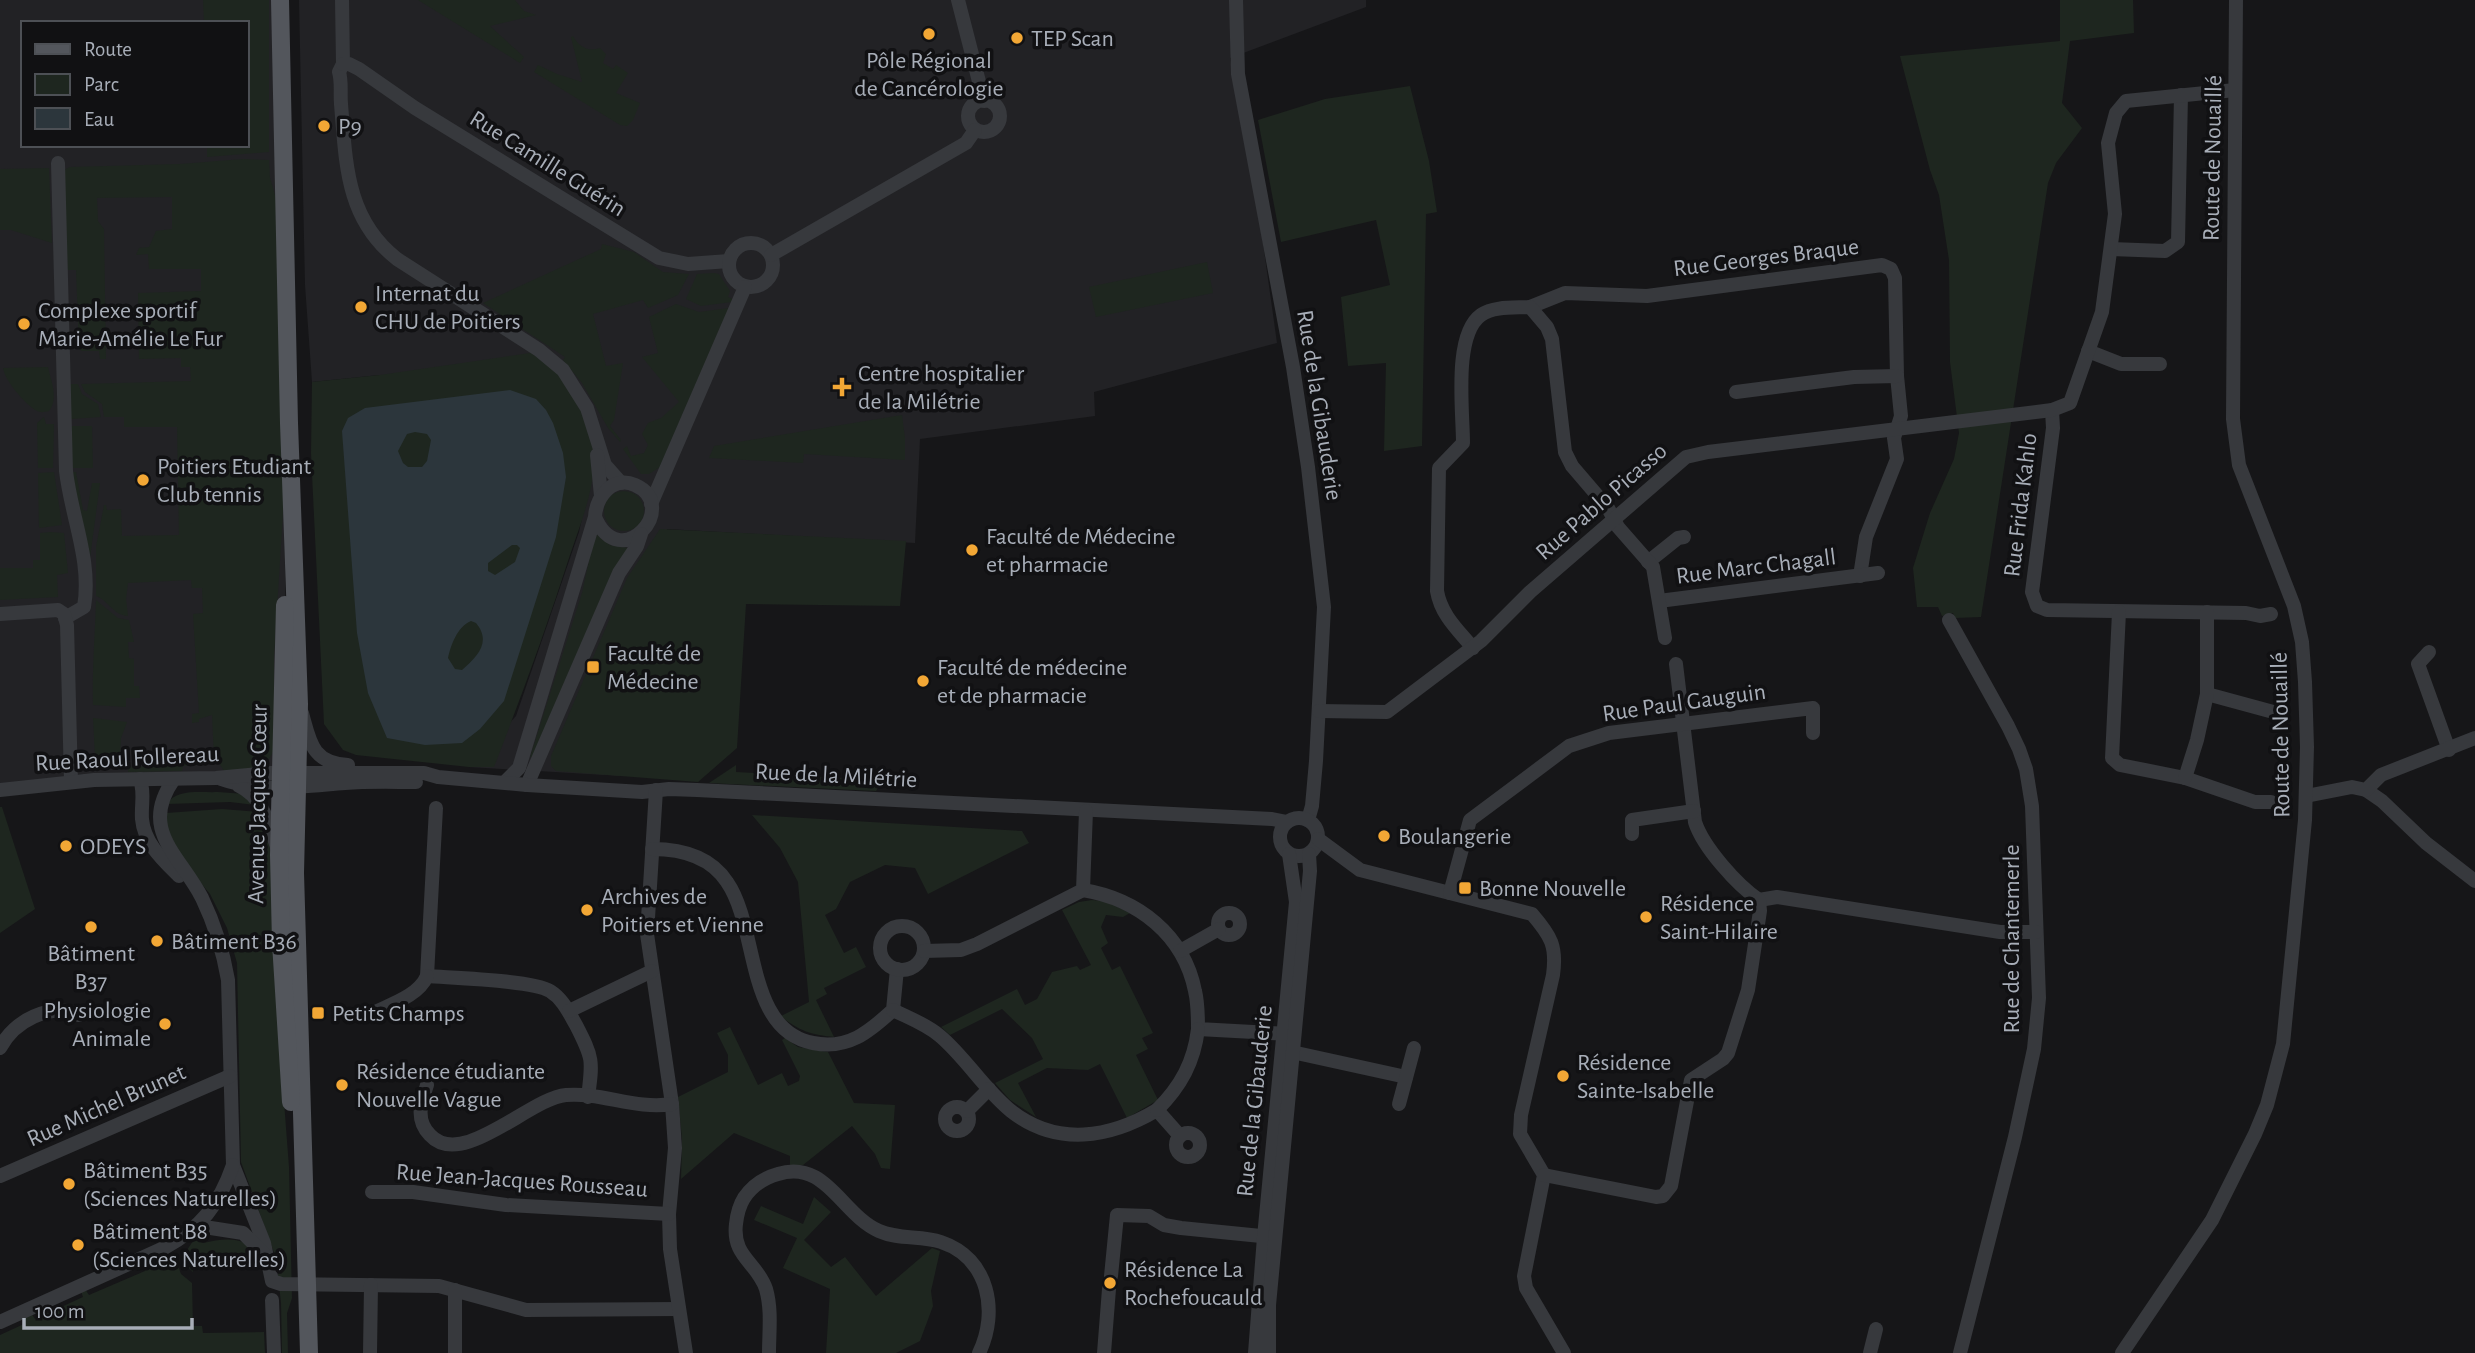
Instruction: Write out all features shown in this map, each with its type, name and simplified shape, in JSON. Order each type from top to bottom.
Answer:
[{"type":"main road","name":"Avenue Jacques Cœur","points":[[280,0],[289,423],[299,704],[279,855],[281,943],[302,1284],[309,1353]]},
{"type":"main road","name":"Avenue Jacques Cœur","points":[[289,423],[289,780],[302,1044],[302,1284],[298,1353]]},
{"type":"street","points":[[342,0],[347,72],[341,102],[348,169],[354,199],[366,227],[376,240],[407,266],[551,359],[563,370],[581,396],[605,465],[621,483]]},
{"type":"street","points":[[958,0],[984,101]]},
{"type":"street","name":"Rue de la Gibauderie","points":[[1237,0],[1238,74],[1293,368],[1324,607],[1312,806],[1308,820]]},
{"type":"street","name":"Route de Nouaillé","points":[[2122,1353],[2212,1220],[2267,1105],[2283,1044],[2301,869],[2307,734],[2302,642],[2294,606],[2239,465],[2233,419],[2236,0]]},
{"type":"street","name":"Rue Camille Guérin","points":[[347,72],[385,86],[415,108],[659,258],[688,264],[729,261]]},
{"type":"street","points":[[2052,410],[2070,403],[2102,312],[2115,214],[2108,143],[2116,113],[2126,101],[2235,90]]},
{"type":"street","points":[[2111,250],[2165,251],[2178,242],[2181,95]]},
{"type":"street","points":[[984,101],[997,107],[999,121],[990,131],[975,130],[969,122],[969,112],[975,103],[984,101]]},
{"type":"street","points":[[771,255],[966,142],[975,130]]},
{"type":"street","points":[[58,163],[66,471],[85,577],[84,607],[65,618]]},
{"type":"street","points":[[746,243],[760,245],[771,255],[773,268],[768,280],[757,287],[745,287],[730,274],[729,261],[735,249],[746,243]]},
{"type":"street","name":"Rue Georges Braque","points":[[1530,307],[1565,293],[1647,296],[1882,265],[1891,269],[1895,278],[1897,376],[1901,416],[1897,429]]},
{"type":"street","points":[[527,785],[620,573],[651,519],[651,504],[745,287]]},
{"type":"street","points":[[1473,648],[1439,605],[1437,591],[1440,468],[1463,443],[1464,341],[1473,323],[1491,311],[1530,307]]},
{"type":"street","name":"Rue Marc Chagall","points":[[1530,307],[1547,327],[1552,339],[1565,452],[1572,466],[1608,508],[1618,527],[1653,567],[1665,638]]},
{"type":"street","points":[[2088,351],[2121,364],[2160,364]]},
{"type":"street","points":[[1736,392],[1854,377],[1897,376]]},
{"type":"street","name":"Rue Pablo Picasso","points":[[1319,711],[1387,712],[1473,648],[1530,592],[1676,464],[1698,453],[2052,410]]},
{"type":"street","name":"Rue Frida Kahlo","points":[[2052,410],[2053,428],[2032,592],[2037,606],[2047,610],[2246,613],[2260,616],[2271,614]]},
{"type":"street","name":"Rue Marc Chagall","points":[[1860,576],[1866,537],[1897,460],[1894,438],[1897,429]]},
{"type":"street","points":[[595,436],[601,496]]},
{"type":"street","points":[[638,486],[668,465]]},
{"type":"street","points":[[505,782],[519,768],[601,496],[606,490],[621,483],[638,486],[651,504]]},
{"type":"street","points":[[596,517],[605,533],[613,538],[632,539],[641,534]]},
{"type":"street","points":[[1648,562],[1678,538],[1684,537]]},
{"type":"street","name":"Rue Marc Chagall","points":[[1659,601],[1878,573]]},
{"type":"street","points":[[0,614],[60,610],[65,618],[69,647],[71,781]]},
{"type":"street","points":[[2119,612],[2112,758],[2120,765],[2185,778],[2255,802],[2271,802]]},
{"type":"street","points":[[2185,778],[2207,694],[2207,612]]},
{"type":"street","name":"Rue de Chantemerle","points":[[1950,620],[2019,749],[2026,769],[2032,806],[2039,998],[2034,1049],[2015,1137],[1961,1353]]},
{"type":"street","points":[[2429,652],[2418,664],[2449,750]]},
{"type":"street","points":[[1676,664],[1693,811],[1698,832],[1747,892],[1759,900],[1777,897],[1987,930],[2036,932]]},
{"type":"street","points":[[527,785],[523,768],[543,706],[542,693]]},
{"type":"street","points":[[2207,694],[2277,713]]},
{"type":"street","points":[[299,704],[310,742],[323,760],[390,772]]},
{"type":"street","name":"Rue Paul Gauguin","points":[[1450,892],[1470,820],[1559,752],[1580,741],[1609,733],[1813,708],[1814,733]]},
{"type":"street","points":[[2366,790],[2381,775],[2475,738]]},
{"type":"street","name":"Rue de la Milétrie","points":[[289,780],[390,772],[424,773],[438,783]]},
{"type":"street","points":[[216,778],[248,790],[257,799],[279,855]]},
{"type":"street","name":"Rue Raoul Follereau","points":[[0,790],[71,781],[216,778],[289,780]]},
{"type":"street","points":[[139,779],[144,794],[143,824],[150,844],[176,873],[201,895]]},
{"type":"street","points":[[174,779],[162,798],[160,824],[172,853],[201,895],[216,928],[228,980],[233,1165],[264,1243],[272,1281],[276,1284],[439,1286],[526,1310],[679,1309]]},
{"type":"street","points":[[235,784],[289,780]]},
{"type":"street","name":"Rue de la Milétrie","points":[[289,780],[505,782],[642,792],[697,790],[1272,819],[1287,822]]},
{"type":"street","points":[[2306,796],[2352,787],[2366,790],[2382,801],[2426,844],[2475,881]]},
{"type":"street","points":[[656,790],[647,934],[672,1104],[675,1148],[669,1214],[670,1249],[686,1353]]},
{"type":"street","points":[[369,1014],[415,991],[424,984],[427,976],[436,808]]},
{"type":"street","points":[[1083,890],[1086,811]]},
{"type":"street","points":[[1632,834],[1632,820],[1693,811]]},
{"type":"street","points":[[1301,818],[1308,820],[1316,828],[1318,839],[1314,850],[1309,854],[1289,854],[1282,847],[1279,837],[1281,829],[1287,822],[1301,818]]},
{"type":"street","name":"Rue de la Milétrie","points":[[1233,819],[1252,824],[1279,837]]},
{"type":"street","points":[[1318,839],[1360,870],[1532,915],[1545,929],[1553,944],[1556,956],[1553,975],[1521,1115],[1520,1134],[1544,1175],[1524,1276],[1531,1299],[1564,1353]]},
{"type":"street","points":[[652,849],[670,849],[695,856],[708,863],[727,881],[737,903],[766,1004],[788,1032],[806,1042],[842,1044],[861,1037],[893,1010],[897,969]]},
{"type":"street","name":"Rue de la Gibauderie","points":[[1255,1353],[1293,1052],[1289,1034],[1296,902],[1289,854]]},
{"type":"street","name":"Rue de la Gibauderie","points":[[1269,1353],[1270,1237],[1289,1034],[1310,871],[1309,854]]},
{"type":"street","points":[[893,1010],[923,1024],[941,1037],[1010,1110],[1045,1129],[1067,1134],[1105,1133],[1157,1110],[1182,1081],[1193,1055],[1199,1029],[1196,993],[1180,951],[1163,929],[1143,912],[1118,898],[1083,890],[977,944],[961,950],[924,951]]},
{"type":"street","points":[[1544,1175],[1656,1197],[1668,1191],[1691,1080],[1728,1053],[1743,1007],[1760,911],[1759,900]]},
{"type":"street","points":[[895,927],[910,927],[921,937],[924,951],[921,960],[906,970],[897,969],[885,962],[880,949],[889,930],[895,927]]},
{"type":"street","points":[[1180,951],[1219,929]]},
{"type":"street","points":[[569,1011],[652,971]]},
{"type":"street","points":[[427,976],[540,986],[559,998],[569,1011],[590,1053],[592,1066],[588,1097]]},
{"type":"street","points":[[0,1048],[12,1031],[34,1016],[67,1009],[79,1014]]},
{"type":"street","points":[[1199,1029],[1289,1034]]},
{"type":"street","points":[[1399,1104],[1414,1048]]},
{"type":"street","points":[[1293,1052],[1406,1077]]},
{"type":"street","name":"Rue Michel Brunet","points":[[0,1177],[230,1076]]},
{"type":"street","points":[[427,1085],[421,1104],[422,1122],[435,1140],[447,1145],[463,1144],[482,1136],[556,1097],[569,1095],[655,1107],[672,1104]]},
{"type":"street","points":[[967,1111],[989,1090]]},
{"type":"street","points":[[1157,1110],[1180,1136]]},
{"type":"street","points":[[0,1322],[164,1248],[198,1226],[226,1185],[233,1165]]},
{"type":"street","points":[[769,1353],[769,1304],[760,1276],[739,1250],[736,1241],[737,1218],[740,1205],[755,1185],[779,1173],[799,1171],[812,1174],[824,1182],[853,1213],[877,1230],[889,1235],[941,1242],[966,1256],[984,1281],[990,1299],[988,1329],[979,1353]]},
{"type":"street","name":"Rue Jean-Jacques Rousseau","points":[[372,1192],[413,1192],[519,1206],[669,1214]]},
{"type":"street","points":[[1104,1353],[1116,1215],[1149,1216],[1164,1225],[1270,1237]]},
{"type":"street","points":[[198,1226],[243,1233],[268,1259]]},
{"type":"street","points":[[370,1353],[371,1285]]},
{"type":"street","points":[[455,1290],[455,1353]]},
{"type":"street","points":[[272,1300],[274,1353]]},
{"type":"street","points":[[1870,1353],[1876,1329]]},
{"type":"shaded area","points":[[0,0],[275,0],[281,170],[287,768],[239,772],[84,774],[0,785]]},
{"type":"shaded area","name":"Centre hospitalier de la Milétrie","points":[[299,0],[1366,0],[1366,7],[1230,58],[1262,236],[1277,343],[1094,392],[1095,416],[920,439],[915,543],[667,529],[623,776],[469,767],[516,716],[579,532],[594,462],[380,375],[312,382],[305,285]]},
{"type":"green space","points":[[203,0],[269,0],[269,152],[207,157],[207,147],[248,147],[248,21],[204,21]]},
{"type":"green space","points":[[418,0],[515,0],[524,11],[536,15],[490,26],[524,57],[520,63]]},
{"type":"green space","points":[[2060,0],[2133,0],[2134,33],[2070,41],[2062,103],[2082,128],[2056,163],[2048,183],[1981,617],[1955,618],[1953,613],[1942,616],[1938,607],[1917,607],[1913,568],[1930,513],[1954,459],[1959,433],[1950,362],[1949,260],[1939,195],[1900,56],[2060,41]]},
{"type":"green space","points":[[571,37],[584,48],[600,48],[606,54],[603,63],[613,69],[616,65],[628,73],[616,93],[640,103],[633,120],[627,126],[620,125],[534,72],[538,65],[582,82]]},
{"type":"green space","points":[[1410,86],[1429,161],[1437,212],[1426,214],[1422,446],[1384,451],[1386,363],[1348,366],[1341,297],[1390,285],[1376,220],[1281,242],[1258,120],[1325,99]]},
{"type":"green space","points":[[269,160],[270,178],[279,208],[284,497],[274,657],[274,750],[260,766],[247,770],[224,771],[219,763],[183,766],[182,771],[128,772],[128,767],[151,766],[152,762],[214,758],[212,715],[192,723],[192,714],[199,713],[193,614],[203,613],[202,588],[192,588],[191,580],[128,583],[128,616],[118,613],[96,596],[96,547],[104,505],[107,510],[121,509],[122,536],[179,535],[177,427],[124,427],[124,417],[104,417],[102,404],[85,392],[81,384],[191,381],[190,367],[181,367],[181,358],[139,359],[138,293],[201,291],[201,269],[149,269],[148,254],[136,255],[139,248],[149,247],[156,231],[172,229],[172,197],[97,198],[98,221],[104,229],[106,359],[100,359],[99,351],[79,349],[76,270],[65,270],[64,170],[70,167]]},
{"type":"green space","points":[[49,168],[52,243],[11,230],[0,230],[0,169]]},
{"type":"green space","points":[[602,244],[634,252],[663,272],[689,274],[678,295],[648,308],[643,300],[593,314],[606,366],[623,363],[614,420],[610,426],[620,442],[608,428],[582,383],[563,360],[565,357],[483,303],[601,249]]},
{"type":"green space","points":[[1207,262],[1213,293],[1096,317],[1089,287]]},
{"type":"green space","points":[[697,274],[719,274],[730,291],[728,297],[733,299],[732,302],[701,306],[686,299]]},
{"type":"green space","points":[[676,304],[699,312],[729,308],[660,467],[649,474],[641,474],[623,449],[627,446],[631,456],[644,453],[648,445],[642,434],[648,423],[661,418],[679,402],[642,357],[658,353],[649,317]]},
{"type":"green space","points":[[537,352],[570,387],[585,415],[593,446],[593,474],[585,509],[552,609],[494,767],[469,767],[356,755],[343,750],[324,724],[311,453],[312,382]]},
{"type":"green space","points":[[48,367],[53,401],[49,411],[40,412],[21,398],[7,379],[3,368]]},
{"type":"green space","points":[[68,384],[78,384],[82,394],[98,404],[101,417],[71,419]]},
{"type":"green space","points":[[902,415],[905,460],[804,454],[803,463],[709,458],[714,446]]},
{"type":"green space","points":[[44,417],[46,424],[54,424],[53,468],[38,468],[37,423]]},
{"type":"green space","points":[[72,426],[92,426],[93,468],[70,468]]},
{"type":"green space","points":[[54,472],[62,525],[39,528],[38,473]]},
{"type":"green space","points":[[73,472],[76,472],[83,510],[87,511],[92,483],[100,483],[90,558],[73,487]]},
{"type":"green space","points":[[624,491],[632,492],[638,497],[643,503],[643,519],[638,525],[632,530],[624,531],[616,530],[610,525],[605,519],[604,511],[605,503],[610,497],[616,492]]},
{"type":"green space","points":[[660,529],[906,541],[900,606],[746,604],[737,748],[698,782],[556,771],[551,766],[551,756],[627,578]]},
{"type":"green space","points":[[40,533],[64,533],[68,573],[57,575],[58,597],[0,600],[0,568],[33,568],[33,560],[40,560]]},
{"type":"green space","points":[[595,533],[610,545],[628,548],[535,758],[530,757],[582,593]]},
{"type":"green space","points":[[96,600],[118,618],[129,620],[134,642],[128,642],[129,658],[134,659],[134,686],[139,686],[140,698],[126,698],[126,707],[93,705]]},
{"type":"green space","points":[[93,718],[127,722],[121,738],[120,757],[95,757]]},
{"type":"green space","points":[[736,765],[736,772],[883,780],[876,791],[709,783]]},
{"type":"green space","points":[[183,793],[245,794],[255,805],[230,802],[167,804]]},
{"type":"green space","points":[[0,807],[35,909],[0,933]]},
{"type":"green space","points":[[222,809],[259,812],[269,841],[272,864],[275,983],[289,1167],[292,1298],[287,1313],[288,1353],[282,1353],[281,1303],[276,1258],[241,1162],[237,963],[227,928],[210,894],[184,863],[167,830],[166,813]]},
{"type":"green space","points":[[752,815],[1022,831],[1029,843],[928,894],[915,868],[885,865],[850,882],[836,909],[825,915],[844,953],[856,947],[866,967],[824,988],[827,994],[816,1000],[834,1037],[806,1031],[781,1016],[809,1002],[798,882],[780,848]]},
{"type":"green space","points":[[1105,901],[1130,913],[1123,917],[1106,915],[1101,927],[1108,943],[1101,948],[1112,970],[1120,966],[1153,1033],[1142,1038],[1148,1049],[1136,1055],[1158,1100],[1127,1118],[1100,1064],[1088,1070],[1047,1068],[1018,1083],[1036,1117],[1010,1100],[995,1083],[1043,1059],[1032,1038],[1002,1009],[950,1035],[941,1027],[1017,989],[1025,1005],[1037,999],[1052,972],[1077,966],[1080,970],[1091,965],[1062,910],[1079,902]]},
{"type":"green space","points":[[730,1027],[758,1085],[782,1073],[788,1086],[799,1081],[800,1076],[782,1040],[785,1038],[798,1047],[828,1052],[854,1103],[895,1105],[890,1169],[881,1168],[875,1154],[852,1126],[803,1165],[790,1165],[790,1156],[734,1133],[681,1179],[682,1139],[678,1097],[728,1072],[728,1055],[717,1033]]},
{"type":"green space","points":[[814,1197],[831,1212],[804,1240],[831,1267],[845,1257],[876,1296],[932,1248],[940,1251],[931,1291],[933,1306],[920,1341],[896,1353],[826,1353],[830,1289],[783,1268],[797,1238],[754,1220],[761,1206],[803,1224]]},
{"type":"green space","points":[[195,1238],[203,1243],[228,1239],[244,1242],[255,1253],[259,1262],[194,1264],[193,1272],[189,1268],[187,1250]]},
{"type":"green space","points":[[165,1253],[175,1257],[181,1274],[192,1283],[193,1326],[202,1326],[203,1333],[264,1332],[265,1353],[0,1353],[0,1335],[24,1324],[21,1317],[31,1313],[35,1319],[83,1297],[81,1291],[85,1289],[89,1295],[145,1271],[142,1264],[146,1262],[149,1268],[168,1260]]},
{"type":"water","points":[[510,390],[536,399],[546,410],[563,453],[566,477],[556,537],[504,701],[480,729],[462,743],[425,745],[387,738],[368,693],[357,633],[342,431],[348,418],[365,408]],"holes":[[[407,434],[427,434],[431,440],[427,461],[422,467],[408,467],[403,463],[398,451]],[[512,545],[520,548],[515,562],[495,575],[488,571],[488,563]],[[471,621],[476,623],[481,630],[483,643],[468,665],[462,670],[455,669],[448,658],[455,637]]]},
{"type":"place","name":"Pôle Régional de Cancérologie","points":[[929,34]]},
{"type":"place","name":"TEP Scan","points":[[1017,38]]},
{"type":"place","name":"P9","points":[[324,126]]},
{"type":"place","name":"Internat du CHU de Poitiers","points":[[361,307]]},
{"type":"place","name":"Complexe sportif Marie-Amélie Le Fur","points":[[24,324]]},
{"type":"place","name":"Centre hospitalier de la Milétrie","points":[[842,387]]},
{"type":"place","name":"Poitiers Etudiant Club tennis","points":[[143,480]]},
{"type":"place","name":"Faculté de Médecine et pharmacie","points":[[972,550]]},
{"type":"place","name":"Faculté de Médecine","points":[[593,667]]},
{"type":"place","name":"Faculté de médecine et de pharmacie","points":[[923,681]]},
{"type":"place","name":"Boulangerie","points":[[1384,836]]},
{"type":"place","name":"ODEYS","points":[[66,846]]},
{"type":"place","name":"Bonne Nouvelle","points":[[1465,888]]},
{"type":"place","name":"Archives de Poitiers et Vienne","points":[[587,910]]},
{"type":"place","name":"Résidence Saint-Hilaire","points":[[1646,917]]},
{"type":"place","name":"Bâtiment B37","points":[[91,927]]},
{"type":"place","name":"Bâtiment B36","points":[[157,941]]},
{"type":"place","name":"Petits Champs","points":[[318,1013]]},
{"type":"place","name":"Physiologie Animale","points":[[165,1024]]},
{"type":"place","name":"Résidence Sainte-Isabelle","points":[[1563,1076]]},
{"type":"place","name":"Résidence étudiante Nouvelle Vague","points":[[342,1085]]},
{"type":"place","name":"Bâtiment B35 (Sciences Naturelles)","points":[[69,1184]]},
{"type":"place","name":"Bâtiment B8 (Sciences Naturelles)","points":[[78,1245]]},
{"type":"place","name":"Résidence La Rochefoucauld","points":[[1110,1283]]}]
